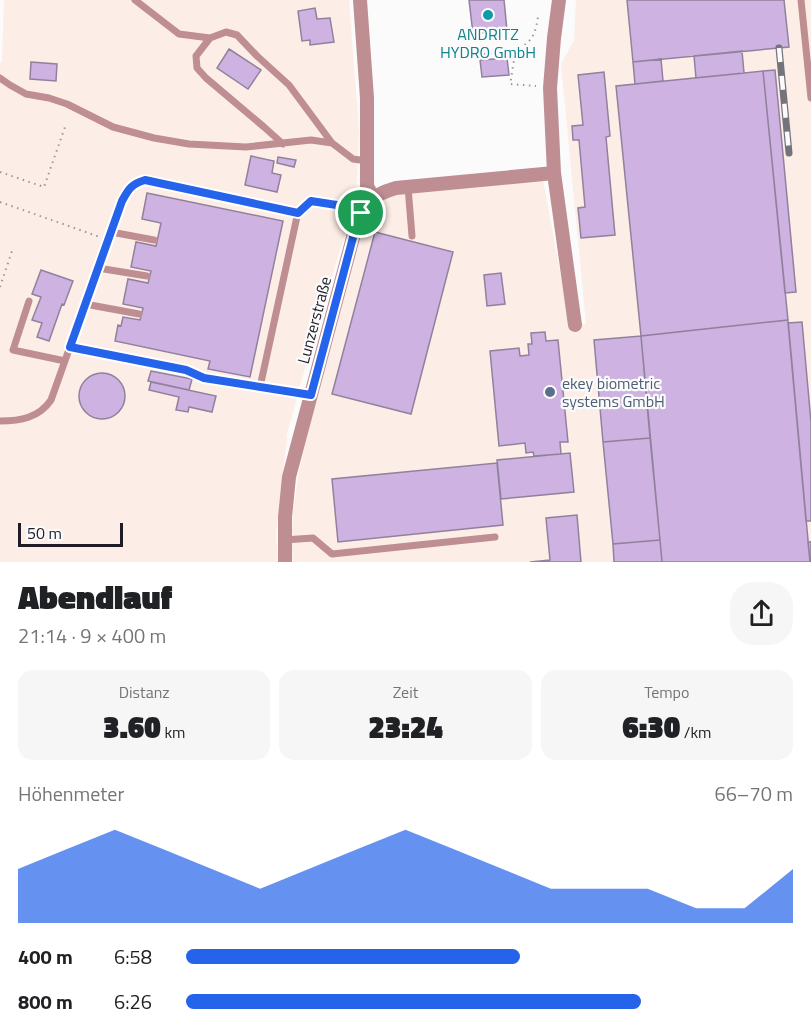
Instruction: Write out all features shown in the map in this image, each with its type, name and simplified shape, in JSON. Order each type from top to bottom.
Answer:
[{"type":"street","points":[[360,0],[367,98],[367,186],[373,197],[385,191],[408,187],[554,173]]},
{"type":"street","points":[[559,0],[550,88],[554,173],[575,325]]},
{"type":"street","name":"Lunzerstraße","points":[[285,562],[285,517],[290,477],[355,230],[361,213],[373,197]]},
{"type":"lane","points":[[135,0],[179,34],[210,38],[226,32],[237,35],[289,85],[332,143],[353,159],[367,161]]},
{"type":"lane","points":[[801,0],[811,98]]},
{"type":"lane","points":[[210,38],[196,56],[197,68],[283,144]]},
{"type":"lane","points":[[0,78],[26,94],[67,104],[113,127],[153,138],[189,144],[246,147],[311,140],[332,143]]},
{"type":"lane","points":[[0,421],[28,418],[45,408],[51,400],[122,201],[129,189],[137,183],[145,180],[298,213]]},
{"type":"lane","points":[[408,187],[412,236]]},
{"type":"lane","points":[[260,387],[298,213],[311,201],[356,208],[361,213]]},
{"type":"lane","points":[[111,232],[154,240]]},
{"type":"lane","points":[[98,268],[147,276]]},
{"type":"lane","points":[[29,301],[14,350],[65,361]]},
{"type":"lane","points":[[85,304],[139,314]]},
{"type":"lane","points":[[70,347],[186,370],[204,378],[311,395]]},
{"type":"lane","points":[[284,540],[313,538],[332,554],[495,537]]},
{"type":"path","points":[[538,16],[532,38],[519,49],[512,63],[513,74],[510,84],[550,88]]},
{"type":"path","points":[[449,47],[476,55],[519,49]]},
{"type":"path","points":[[0,172],[44,187],[65,127]]},
{"type":"path","points":[[0,202],[108,240]]},
{"type":"path","points":[[0,287],[12,251]]},
{"type":"shaded area","points":[[4,0],[349,0],[359,130],[357,180],[346,230],[286,438],[306,440],[287,439],[276,533],[278,562],[0,562],[0,63],[2,61]]},
{"type":"shaded area","points":[[576,0],[811,0],[811,562],[293,562],[293,511],[306,440],[362,231],[369,213],[377,203],[386,198],[543,180],[570,325],[586,324],[561,64],[574,40]]},
{"type":"building","name":"ANDRITZ HYDRO GmbH","points":[[469,0],[504,0],[507,30],[473,34]]},
{"type":"building","points":[[627,0],[784,0],[789,47],[633,62]]},
{"type":"building","points":[[315,8],[317,19],[330,18],[334,42],[310,45],[310,40],[302,41],[298,11]]},
{"type":"building","points":[[229,49],[261,70],[248,89],[217,68]]},
{"type":"building","points":[[742,51],[744,73],[696,78],[694,56]]},
{"type":"building","points":[[507,58],[509,75],[482,77],[480,60]]},
{"type":"building","points":[[661,59],[663,81],[635,84],[633,62]]},
{"type":"building","points":[[31,62],[57,64],[56,81],[30,79]]},
{"type":"building","points":[[775,70],[796,292],[785,293],[763,71]]},
{"type":"building","points":[[763,71],[788,320],[641,336],[616,86]]},
{"type":"building","points":[[604,72],[610,136],[606,137],[615,235],[581,238],[578,208],[585,207],[579,140],[573,140],[572,126],[583,125],[578,75]]},
{"type":"building","points":[[251,156],[274,161],[272,173],[281,175],[277,192],[245,185]]},
{"type":"building","points":[[278,157],[296,160],[294,167],[277,163]]},
{"type":"building","points":[[147,193],[283,221],[250,377],[208,369],[210,361],[115,341],[118,325],[121,326],[123,317],[140,320],[143,308],[123,304],[128,279],[148,283],[151,271],[131,267],[136,242],[156,246],[161,223],[142,219]]},
{"type":"building","points":[[375,232],[453,252],[411,414],[332,394]]},
{"type":"building","points":[[41,270],[73,281],[49,341],[37,337],[42,323],[32,320],[41,297],[32,294]]},
{"type":"building","points":[[501,273],[505,304],[487,306],[484,275]]},
{"type":"building","points":[[788,320],[810,562],[662,562],[641,336]]},
{"type":"building","points":[[802,322],[811,422],[811,521],[806,521],[788,323]]},
{"type":"building","points":[[545,332],[546,341],[558,340],[568,442],[560,442],[561,454],[534,456],[533,452],[526,453],[525,443],[499,446],[490,351],[519,348],[520,356],[529,355],[528,344],[532,344],[531,333]]},
{"type":"building","points":[[641,336],[650,438],[603,442],[594,340]]},
{"type":"building","points":[[151,371],[192,379],[189,390],[148,381]]},
{"type":"building","points":[[102,373],[118,380],[125,396],[118,412],[102,419],[86,412],[79,396],[86,380]]},
{"type":"building","points":[[151,382],[216,396],[212,412],[189,407],[188,412],[176,410],[179,397],[149,390]]},
{"type":"building","points":[[650,438],[660,540],[613,544],[603,442]]},
{"type":"building","points":[[570,453],[574,492],[501,499],[497,460]]},
{"type":"building","points":[[497,463],[503,525],[338,542],[332,479]]},
{"type":"building","points":[[577,515],[581,562],[530,562],[550,560],[546,518]]},
{"type":"building","points":[[660,540],[662,562],[614,562],[613,544]]},
{"type":"building","points":[[808,542],[811,542],[811,562],[810,562]]},
{"type":"railway","points":[[779,48],[789,153]]},
{"type":"place","name":"ANDRITZ HYDRO GmbH","points":[[488,15]]},
{"type":"place","name":"ekey biometric systems GmbH","points":[[550,392]]},
{"type":"route","points":[[145,180],[154,181],[298,213],[311,201],[356,208],[361,213],[311,395],[204,378],[186,370],[70,347],[122,201],[129,189],[137,183],[145,180]]}]
